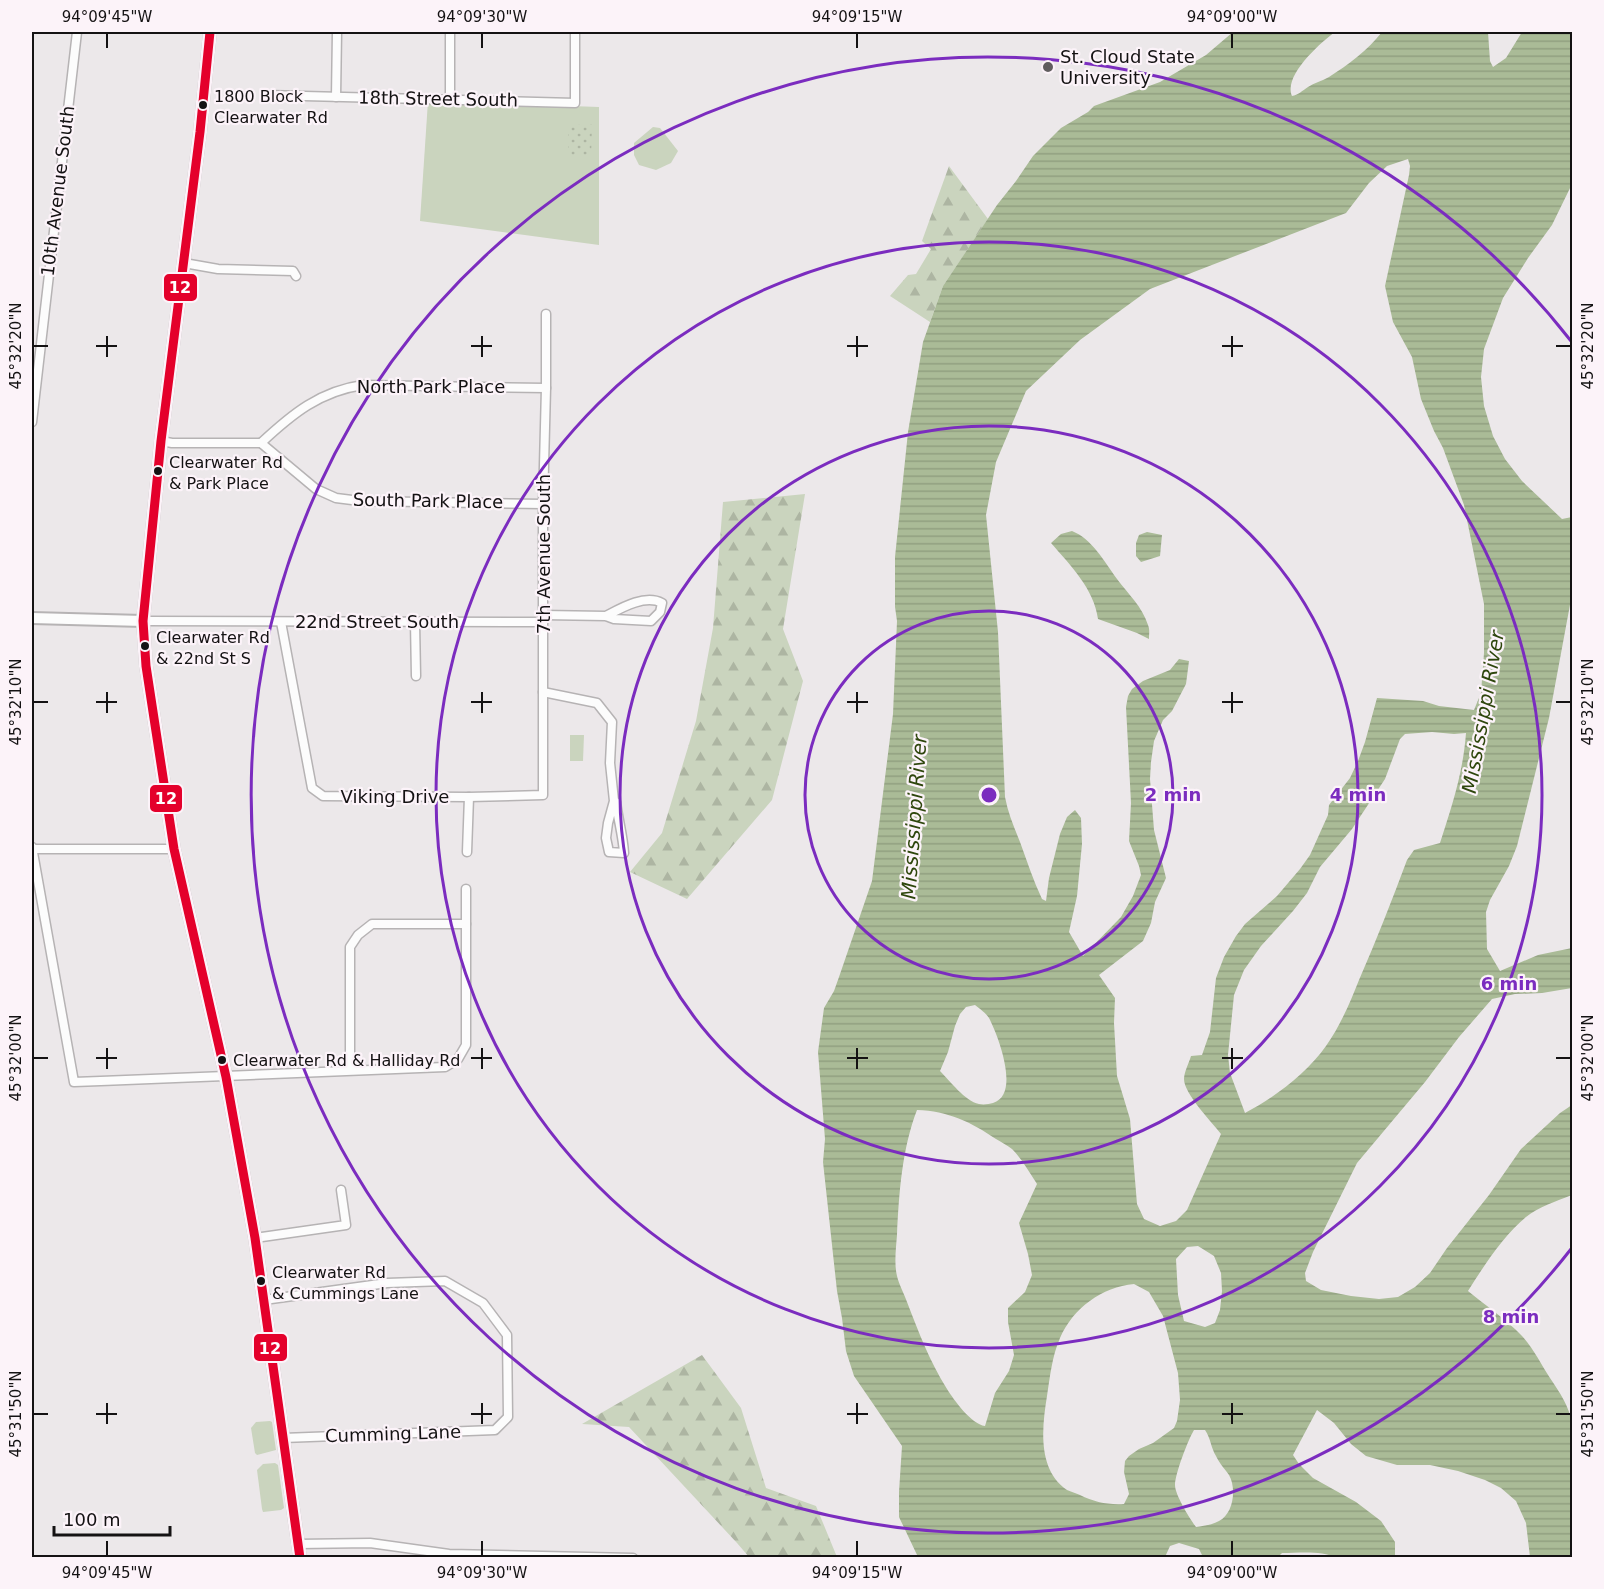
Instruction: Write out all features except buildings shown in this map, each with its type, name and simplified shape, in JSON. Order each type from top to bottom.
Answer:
[{"type":"street","name":"10th Avenue South","points":[[32,422],[77,32]]},
{"type":"street","points":[[210,32],[200,132],[161,441],[143,621],[146,666],[174,849],[226,1077],[255,1238],[300,1557]]},
{"type":"street","points":[[336,97],[337,32]]},
{"type":"street","points":[[450,32],[450,100]]},
{"type":"street","name":"18th Street South","points":[[265,95],[575,103],[575,32]]},
{"type":"street","points":[[184,263],[218,269],[293,271],[296,276]]},
{"type":"street","name":"7th Avenue South","points":[[543,795],[543,504],[546,314]]},
{"type":"street","name":"North Park Place","points":[[261,442],[307,405],[346,388],[363,385],[546,388]]},
{"type":"street","points":[[161,441],[261,442]]},
{"type":"street","name":"South Park Place","points":[[261,442],[315,489],[336,498],[381,502],[543,504]]},
{"type":"street","name":"22nd Street South","points":[[32,618],[143,621],[416,622],[606,616],[614,619],[651,621],[660,612],[662,603],[640,602],[625,606],[606,616]]},
{"type":"street","name":"Viking Drive","points":[[281,622],[312,788],[323,796],[543,795]]},
{"type":"street","points":[[416,622],[416,676]]},
{"type":"street","points":[[543,692],[597,704],[612,722],[610,764],[614,801],[624,840],[624,853],[609,852],[606,838],[614,801]]},
{"type":"street","points":[[467,852],[469,797]]},
{"type":"street","points":[[174,849],[32,848],[74,1082],[445,1067],[458,1059],[466,1045],[466,889]]},
{"type":"street","points":[[350,1070],[350,947],[358,935],[372,924],[466,924]]},
{"type":"street","points":[[255,1238],[346,1226],[341,1190]]},
{"type":"street","name":"Cumming Lane","points":[[264,1300],[387,1283],[445,1281],[483,1303],[507,1335],[508,1417],[495,1430],[284,1438]]},
{"type":"street","points":[[298,1544],[370,1543],[449,1556],[633,1557]]},
{"type":"green space","points":[[428,101],[599,107],[599,245],[420,221]]},
{"type":"green space","points":[[592,124],[591,156],[568,155],[568,125]]},
{"type":"green space","points":[[653,127],[660,128],[678,151],[671,163],[656,170],[639,165],[634,155],[634,143]]},
{"type":"green space","points":[[949,166],[988,219],[943,286],[930,322],[890,296],[908,275],[916,274],[931,249],[922,241]]},
{"type":"green space","points":[[805,494],[783,629],[803,681],[772,800],[687,899],[630,872],[662,833],[696,721],[713,628],[723,502]]},
{"type":"green space","points":[[570,735],[584,735],[583,761],[570,761]]},
{"type":"green space","points":[[702,1355],[741,1408],[766,1488],[816,1506],[837,1557],[749,1557],[629,1427],[582,1424]]},
{"type":"green space","points":[[270,1421],[276,1450],[257,1455],[251,1428],[256,1422]]},
{"type":"green space","points":[[263,1464],[278,1465],[284,1508],[263,1512],[257,1470]]},
{"type":"water","name":"Mississippi River","points":[[1233,32],[1335,32],[1304,61],[1293,79],[1292,96],[1329,77],[1364,51],[1382,32],[1488,32],[1490,61],[1493,67],[1506,58],[1522,32],[1572,32],[1572,184],[1552,225],[1503,298],[1484,349],[1481,377],[1484,406],[1493,436],[1505,459],[1522,481],[1562,519],[1572,517],[1572,594],[1549,718],[1517,846],[1486,912],[1487,949],[1500,971],[1538,955],[1572,948],[1572,988],[1542,993],[1515,994],[1492,999],[1357,1163],[1305,1273],[1306,1281],[1321,1290],[1351,1296],[1379,1299],[1398,1297],[1415,1287],[1430,1273],[1521,1149],[1572,1105],[1572,1195],[1536,1210],[1518,1224],[1494,1252],[1468,1291],[1522,1336],[1561,1394],[1569,1411],[1572,1423],[1572,1557],[1530,1557],[1526,1523],[1516,1501],[1501,1488],[1458,1471],[1430,1465],[1397,1465],[1366,1456],[1351,1444],[1334,1423],[1317,1410],[1293,1455],[1313,1478],[1356,1502],[1381,1521],[1395,1542],[1395,1557],[1337,1558],[1331,1555],[1303,1552],[1282,1553],[1278,1557],[1203,1557],[1199,1549],[1179,1543],[1170,1546],[1165,1557],[918,1557],[899,1517],[902,1446],[854,1376],[846,1351],[823,1162],[825,1139],[818,1052],[824,1008],[834,991],[872,881],[893,714],[897,621],[895,557],[908,432],[923,342],[943,286],[1033,156],[1061,128],[1094,106],[1160,82],[1206,55]],"holes":[[[1408,159],[1410,166],[1385,286],[1393,322],[1412,357],[1421,399],[1443,448],[1464,505],[1484,604],[1481,693],[1474,710],[1439,706],[1423,701],[1377,698],[1358,761],[1350,778],[1329,805],[1328,815],[1310,855],[1277,896],[1245,924],[1224,957],[1216,978],[1210,1032],[1202,1055],[1191,1056],[1184,1079],[1193,1100],[1221,1134],[1187,1210],[1176,1221],[1160,1226],[1144,1219],[1137,1204],[1130,1119],[1117,1076],[1115,998],[1099,975],[1143,941],[1151,923],[1155,902],[1166,878],[1154,830],[1151,762],[1154,741],[1163,720],[1172,711],[1186,684],[1189,661],[1179,659],[1170,670],[1143,681],[1132,689],[1128,696],[1126,707],[1131,803],[1129,841],[1141,875],[1133,896],[1121,917],[1083,956],[1069,932],[1077,896],[1082,844],[1081,818],[1075,810],[1067,817],[1060,834],[1046,901],[1042,899],[1033,878],[1011,820],[1005,797],[998,632],[986,515],[996,462],[1026,391],[1080,340],[1150,289],[1346,213],[1369,183],[1387,166]],[[1466,733],[1460,776],[1440,843],[1414,850],[1407,860],[1352,997],[1326,1046],[1289,1084],[1245,1113],[1230,1073],[1228,1055],[1234,995],[1244,970],[1261,946],[1307,893],[1320,867],[1352,829],[1385,779],[1400,739],[1405,734]],[[975,1005],[983,1011],[993,1026],[1002,1050],[1005,1064],[1005,1089],[1001,1098],[993,1103],[979,1104],[968,1099],[940,1071],[960,1014],[966,1007]],[[917,1110],[959,1118],[1012,1149],[1037,1184],[1019,1223],[1032,1275],[1025,1292],[1008,1308],[1014,1355],[1009,1371],[995,1393],[985,1426],[974,1421],[958,1405],[947,1389],[925,1346],[898,1279],[895,1261],[899,1203],[908,1140]],[[1198,1246],[1214,1256],[1221,1273],[1222,1291],[1220,1310],[1215,1323],[1205,1327],[1184,1321],[1178,1295],[1176,1259],[1187,1247]],[[1134,1284],[1149,1292],[1163,1316],[1178,1373],[1180,1400],[1174,1428],[1153,1443],[1139,1449],[1125,1461],[1124,1472],[1129,1494],[1124,1504],[1096,1501],[1067,1490],[1057,1481],[1051,1471],[1046,1459],[1043,1434],[1053,1359],[1060,1338],[1081,1309],[1100,1294]],[[1194,1430],[1205,1430],[1217,1459],[1229,1475],[1233,1487],[1232,1501],[1224,1518],[1196,1527],[1180,1501],[1175,1485],[1179,1465]]]},
{"type":"water","points":[[1072,531],[1092,545],[1138,606],[1149,627],[1149,639],[1098,619],[1087,588],[1051,543],[1061,534]]},
{"type":"water","points":[[1147,532],[1162,535],[1160,556],[1141,562],[1136,556],[1136,543],[1139,535]]},
{"type":"transit line","name":"12","points":[[210,32],[200,132],[161,441],[143,621],[146,666],[174,849],[226,1077],[255,1238],[300,1558]]},
{"type":"place","name":"St. Cloud State University","points":[[1048,67]]},
{"type":"place","name":"1800 Block Clearwater Rd","points":[[203,105]]},
{"type":"place","name":"Clearwater Rd & Park Place","points":[[158,471]]},
{"type":"place","name":"Clearwater Rd & 22nd St S","points":[[145,646]]},
{"type":"place","name":"Clearwater Rd & Halliday Rd","points":[[222,1060]]},
{"type":"place","name":"Clearwater Rd & Cummings Lane","points":[[261,1281]]}]
